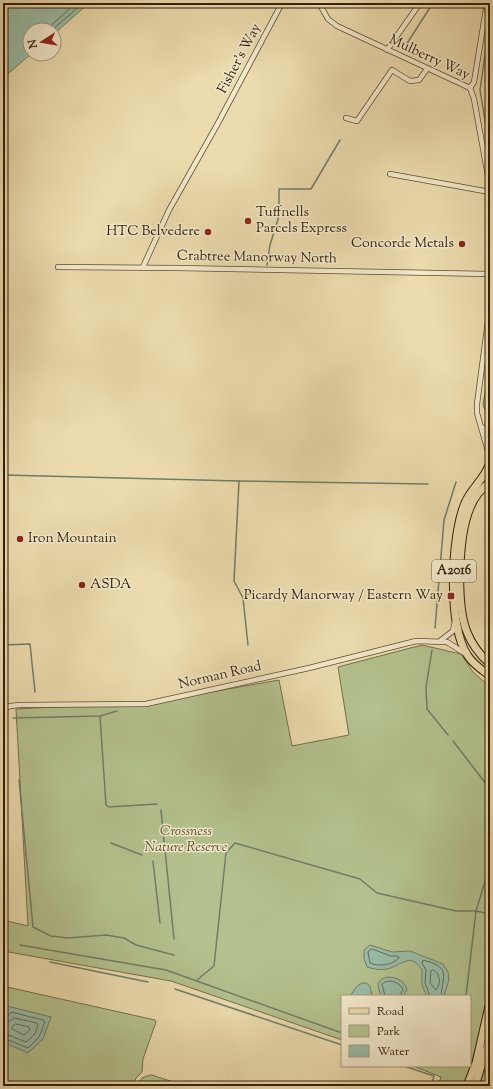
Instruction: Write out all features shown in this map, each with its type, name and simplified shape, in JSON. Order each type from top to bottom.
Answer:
[{"type":"main road","points":[[490,454],[490,462]]},
{"type":"main road","name":"A2016","points":[[490,462],[488,470],[477,482],[465,502],[459,519],[454,568],[456,620],[460,639],[467,655],[490,676]]},
{"type":"main road","name":"A2016","points":[[490,482],[480,490],[469,510],[464,530],[460,572],[461,602],[466,632],[475,648],[490,664]]},
{"type":"main road","points":[[468,1086],[476,1063],[490,1002]]},
{"type":"main road","points":[[475,1086],[490,1037]]},
{"type":"street","name":"Fisher's Way","points":[[143,267],[169,210],[282,3]]},
{"type":"street","name":"Mulberry Way","points":[[319,3],[328,19],[337,26],[470,88],[474,99],[490,187]]},
{"type":"street","points":[[387,50],[420,3]]},
{"type":"street","points":[[470,88],[474,82],[486,3]]},
{"type":"street","points":[[346,118],[357,121],[392,70],[410,81],[418,80],[427,69]]},
{"type":"street","points":[[390,174],[490,192]]},
{"type":"street","name":"Crabtree Manorway North","points":[[58,267],[143,267],[490,274]]},
{"type":"street","points":[[490,306],[478,398],[478,413],[490,454]]},
{"type":"street","points":[[483,427],[489,433]]},
{"type":"street","points":[[437,641],[453,631],[456,620]]},
{"type":"street","name":"Norman Road","points":[[3,710],[10,706],[20,705],[146,704],[309,668],[405,644],[437,641],[452,644],[467,655]]},
{"type":"green space","points":[[490,362],[490,422],[483,405]]},
{"type":"green space","name":"Crossness Nature Reserve","points":[[422,645],[461,654],[473,672],[490,687],[490,974],[480,1031],[471,1062],[471,995],[341,995],[341,1040],[171,981],[3,951],[3,920],[28,926],[16,709],[155,702],[279,680],[292,746],[349,735],[338,667]]},
{"type":"green space","points":[[7,987],[155,1020],[156,1022],[143,1059],[142,1072],[136,1078],[133,1086],[3,1086],[3,988]]},
{"type":"green space","points":[[490,1054],[490,1086],[479,1086]]},
{"type":"green space","name":"Crossness Nature Reserve","points":[[416,1067],[470,1067],[463,1086],[438,1086],[441,1077]]},
{"type":"green space","points":[[150,1075],[185,1086],[137,1086],[142,1078]]},
{"type":"water","points":[[3,3],[89,3],[62,27],[62,22],[22,22],[22,62],[3,78]]},
{"type":"water","points":[[370,945],[392,952],[410,951],[443,964],[448,972],[449,980],[444,995],[427,995],[425,993],[422,981],[422,970],[412,961],[410,960],[392,968],[385,969],[367,967],[364,958],[364,950]]},
{"type":"water","points":[[385,978],[395,978],[403,982],[407,990],[404,995],[381,995],[378,986],[380,981]]},
{"type":"water","points":[[362,983],[366,983],[370,986],[372,995],[351,995],[357,986]]},
{"type":"water","points":[[7,1006],[51,1017],[43,1039],[28,1053],[3,1042],[3,1021]]},
{"type":"waterway","points":[[406,45],[433,3]]},
{"type":"waterway","points":[[490,20],[480,90],[490,151]]},
{"type":"waterway","points":[[267,265],[270,245],[279,216],[279,189],[311,189],[340,140]]},
{"type":"waterway","points":[[3,475],[428,484]]},
{"type":"waterway","points":[[239,481],[234,581],[243,598],[248,645]]},
{"type":"waterway","points":[[435,628],[444,520],[456,482]]},
{"type":"waterway","points":[[3,645],[30,644],[35,692]]},
{"type":"waterway","points":[[432,650],[426,687],[427,709],[448,735]]},
{"type":"waterway","points":[[13,718],[100,716],[117,711]]},
{"type":"waterway","points":[[100,716],[106,805],[109,807],[157,804]]},
{"type":"waterway","points":[[453,741],[490,789]]},
{"type":"waterway","points":[[19,780],[33,927],[51,936],[68,938],[106,935],[124,938],[136,945],[174,955]]},
{"type":"waterway","points":[[161,810],[174,939]]},
{"type":"waterway","points":[[111,843],[142,855]]},
{"type":"waterway","points":[[197,980],[214,966],[226,853],[235,843],[360,879],[377,893],[456,911],[476,911],[490,914]]},
{"type":"waterway","points":[[153,861],[160,923]]},
{"type":"waterway","points":[[466,995],[476,911],[490,865]]},
{"type":"waterway","points":[[20,945],[166,970],[341,1033]]},
{"type":"waterway","points":[[50,962],[148,982]]},
{"type":"waterway","points":[[175,989],[341,1045]]},
{"type":"waterway","points":[[407,1067],[434,1076],[431,1086]]},
{"type":"place","name":"Tuffnells Parcels Express","points":[[248,221]]},
{"type":"place","name":"HTC Belvedere","points":[[208,232]]},
{"type":"place","name":"Concorde Metals","points":[[462,244]]},
{"type":"place","name":"Iron Mountain","points":[[20,539]]},
{"type":"place","name":"ASDA","points":[[82,585]]},
{"type":"place","name":"Picardy Manorway / Eastern Way","points":[[451,596]]}]
